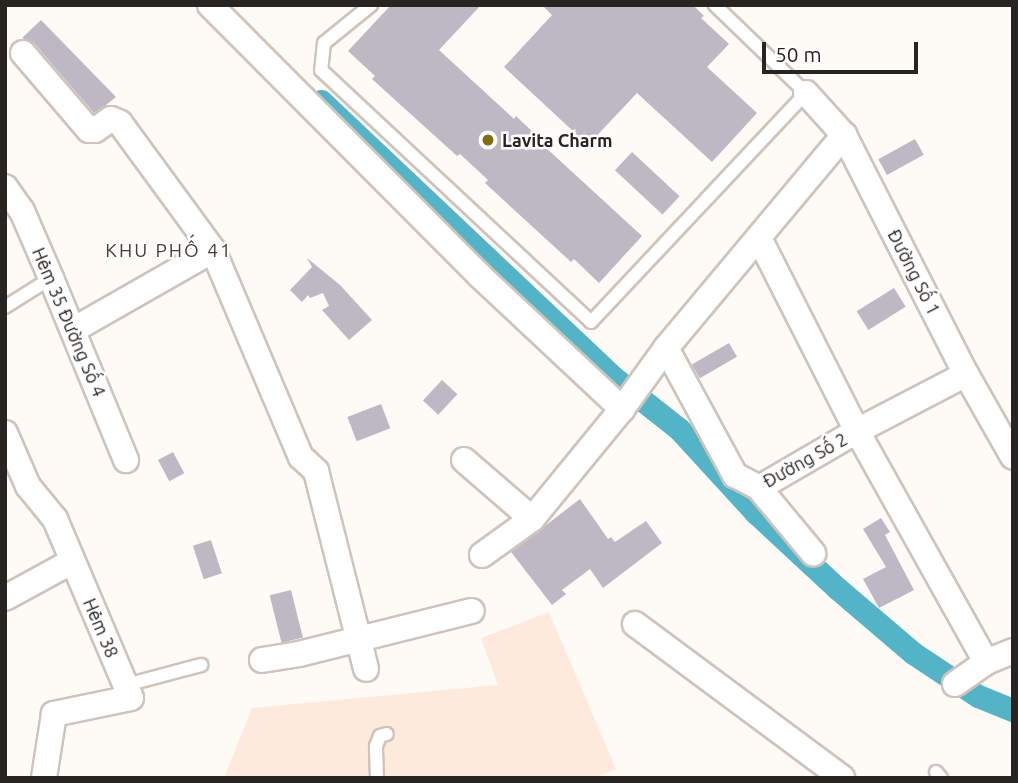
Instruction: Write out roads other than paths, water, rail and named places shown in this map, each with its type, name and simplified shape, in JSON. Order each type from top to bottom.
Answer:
[{"type":"street","points":[[210,5],[480,276],[622,409]]},
{"type":"street","points":[[23,53],[89,130],[95,130],[111,119],[120,123],[213,250],[300,457],[316,471],[366,669]]},
{"type":"street","name":"Đường Số 1","points":[[806,93],[844,135],[966,374],[1013,457]]},
{"type":"street","points":[[482,555],[532,519],[622,409],[666,348],[844,135]]},
{"type":"street","name":"Hẻm 35 Đường Số 4","points":[[5,187],[22,211],[126,460]]},
{"type":"street","points":[[758,238],[858,431],[986,662]]},
{"type":"street","points":[[73,330],[213,250]]},
{"type":"street","name":"Đường Số 2","points":[[666,348],[735,475],[759,488],[858,431],[966,374]]},
{"type":"street","name":"Hẻm 38","points":[[5,433],[14,478],[28,486],[55,519],[126,685]]},
{"type":"street","points":[[464,460],[532,519]]},
{"type":"street","points":[[759,488],[813,553]]},
{"type":"street","points":[[5,598],[73,561]]},
{"type":"street","points":[[262,660],[359,640],[472,611]]},
{"type":"street","points":[[635,624],[842,778]]},
{"type":"street","points":[[955,684],[986,662],[1013,651]]},
{"type":"street","points":[[44,778],[54,714],[131,698],[126,685]]},
{"type":"lane","points":[[371,5],[324,43],[321,69],[592,322],[806,93],[715,5]]},
{"type":"lane","points":[[5,307],[51,278]]},
{"type":"lane","points":[[126,685],[201,665]]},
{"type":"lane","points":[[377,778],[376,746],[380,736],[387,734]]},
{"type":"waterway","points":[[321,101],[613,377],[679,429],[755,512],[838,589],[913,653],[978,696],[1013,710]]},
{"type":"place","name":"Lavita Charm","points":[[488,140]]},
{"type":"district","name":"KHU PHỐ 41","points":[[169,251]]}]
